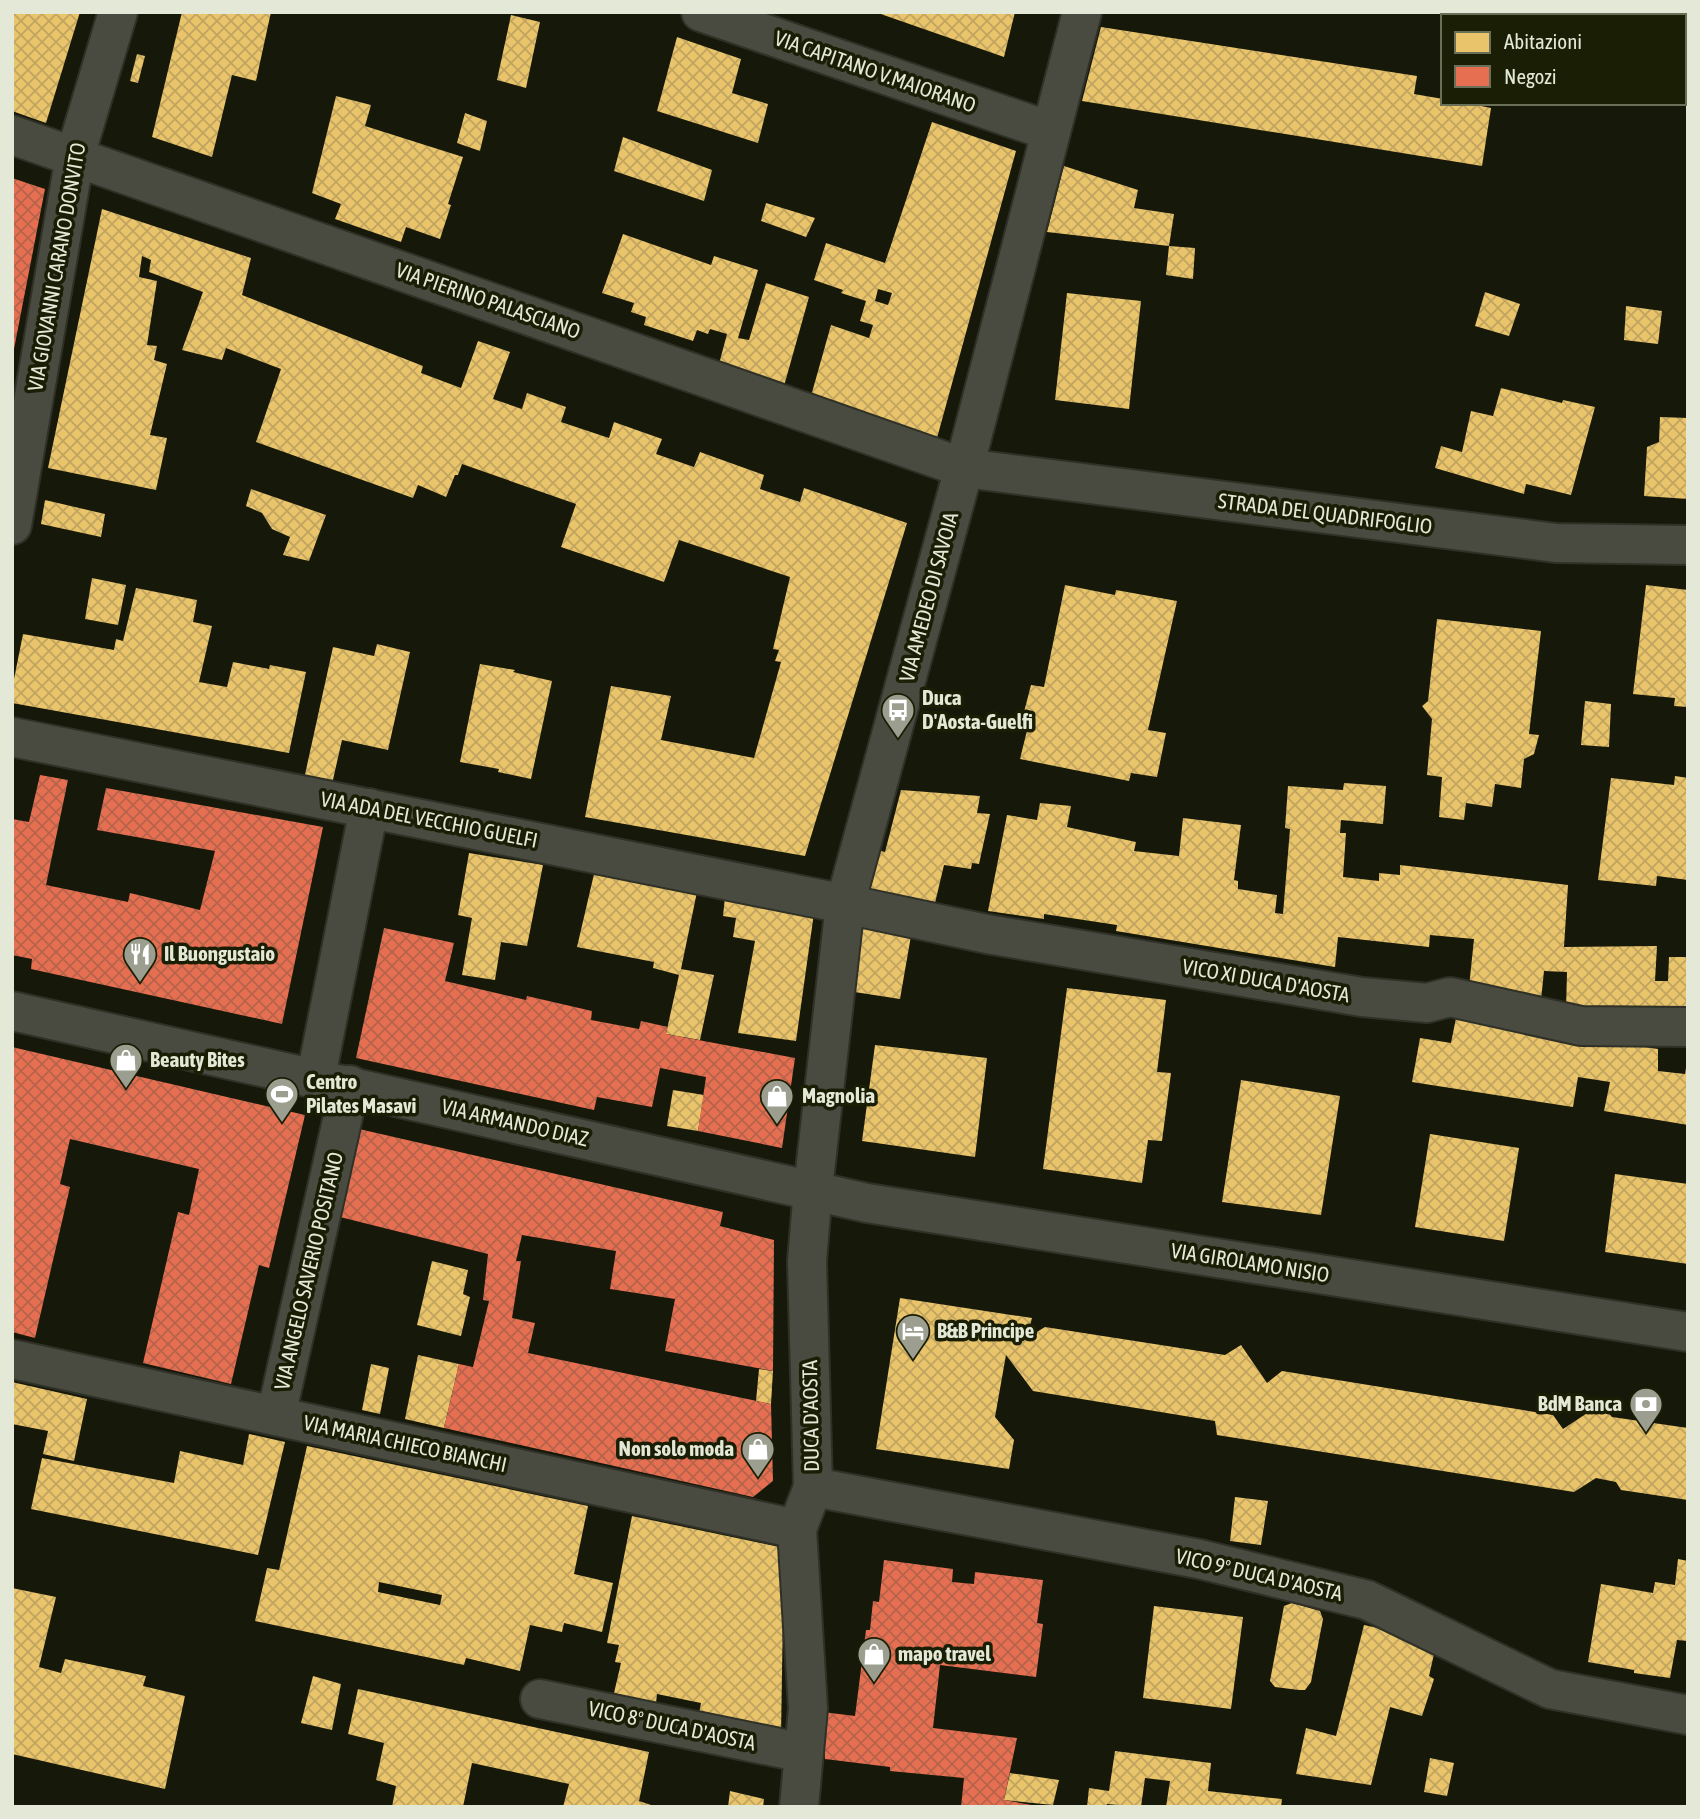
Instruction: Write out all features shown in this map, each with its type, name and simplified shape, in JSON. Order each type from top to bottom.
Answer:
[{"type":"street","name":"VIA GIOVANNI CARANO DONVITO","points":[[12,525],[75,156],[118,12]]},
{"type":"street","name":"VIA CAPITANO V.MAIORANO","points":[[701,12],[1050,131]]},
{"type":"street","name":"VIA AMEDEO DI SAVOIA","points":[[813,1189],[845,904],[964,468],[1082,12]]},
{"type":"street","name":"VIA PIERINO PALASCIANO","points":[[12,135],[964,468]]},
{"type":"street","name":"STRADA DEL QUADRIFOGLIO","points":[[964,468],[1556,543],[1688,545]]},
{"type":"street","name":"VIA ADA DEL VECCHIO GUELFI","points":[[12,737],[845,904]]},
{"type":"street","name":"VIA ANGELO SAVERIO POSITANO","points":[[276,1416],[333,1081],[369,808]]},
{"type":"street","name":"VICO XI DUCA D'AOSTA","points":[[845,904],[987,934],[1362,997],[1427,1003],[1450,997],[1581,1026],[1688,1027]]},
{"type":"street","name":"VIA ARMANDO DIAZ","points":[[12,1011],[813,1189]]},
{"type":"street","name":"VIA GIROLAMO NISIO","points":[[813,1189],[880,1205],[1688,1332]]},
{"type":"street","name":"DUCA D'AOSTA","points":[[799,1807],[808,1708],[797,1529],[813,1488],[807,1261],[813,1189]]},
{"type":"street","name":"VIA MARIA CHIECO BIANCHI","points":[[12,1359],[797,1529]]},
{"type":"street","name":"VICO 9° DUCA D'AOSTA","points":[[813,1488],[1199,1559],[1367,1600],[1550,1689],[1688,1715]]},
{"type":"street","name":"VICO 8° DUCA D'AOSTA","points":[[540,1699],[804,1753]]},
{"type":"building: Abitazioni","points":[[12,12],[80,12],[46,123],[12,111]]},
{"type":"building: Abitazioni","points":[[182,12],[271,12],[256,81],[232,75],[212,157],[152,137]]},
{"type":"building: Abitazioni","points":[[875,12],[1015,12],[1004,57]]},
{"type":"building: Abitazioni","points":[[511,15],[540,22],[526,88],[497,80]]},
{"type":"building: Abitazioni","points":[[1101,27],[1417,76],[1414,94],[1441,99],[1441,105],[1491,108],[1482,166],[1082,101]]},
{"type":"building: Abitazioni","points":[[677,37],[741,59],[732,93],[768,104],[758,143],[657,111]]},
{"type":"building: Abitazioni","points":[[137,54],[145,56],[138,83],[130,81]]},
{"type":"building: Abitazioni","points":[[336,96],[371,105],[365,126],[463,157],[440,239],[406,227],[401,242],[335,219],[341,204],[312,193]]},
{"type":"building: Abitazioni","points":[[465,113],[487,121],[480,151],[457,143]]},
{"type":"building: Abitazioni","points":[[932,122],[1016,151],[937,438],[811,396],[831,325],[869,338],[873,325],[860,321],[866,301],[814,280],[826,243],[885,263]],"holes":[[[878,289],[892,293],[888,305],[875,301]]]},
{"type":"building: Abitazioni","points":[[623,137],[712,170],[704,201],[614,171]]},
{"type":"building: Abitazioni","points":[[1064,166],[1138,190],[1134,208],[1174,214],[1169,246],[1047,232]]},
{"type":"building: Abitazioni","points":[[766,203],[815,218],[806,237],[761,221]]},
{"type":"building: Abitazioni","points":[[102,209],[251,258],[242,295],[423,366],[421,373],[461,388],[478,341],[510,352],[493,399],[522,409],[527,393],[566,407],[561,422],[609,438],[614,422],[662,439],[656,454],[694,467],[700,452],[764,475],[760,489],[800,502],[804,488],[907,523],[805,856],[585,817],[611,686],[671,696],[661,740],[754,758],[781,662],[775,661],[779,650],[773,649],[790,577],[679,540],[664,582],[561,547],[576,504],[462,464],[446,497],[418,485],[413,498],[256,442],[281,369],[226,348],[222,360],[182,350],[203,292],[149,272],[151,260],[142,256],[139,277],[157,281],[147,345],[157,346],[154,360],[167,364],[150,435],[167,438],[156,490],[48,468]]},
{"type":"building: Abitazioni","points":[[623,234],[711,265],[714,256],[758,270],[738,338],[749,340],[766,283],[809,297],[784,386],[719,364],[727,334],[710,329],[708,334],[697,330],[693,341],[644,325],[646,317],[631,312],[634,303],[602,293]]},
{"type":"building: Abitazioni","points":[[1169,246],[1195,248],[1193,279],[1166,275]]},
{"type":"building: Abitazioni","points":[[1485,292],[1520,304],[1509,336],[1475,326]]},
{"type":"building: Abitazioni","points":[[1067,293],[1141,301],[1129,409],[1055,400]]},
{"type":"building: Abitazioni","points":[[1626,306],[1662,311],[1658,344],[1624,340]]},
{"type":"building: Abitazioni","points":[[1501,388],[1562,403],[1563,400],[1595,407],[1571,495],[1526,484],[1524,494],[1435,468],[1441,446],[1462,452],[1471,411],[1493,416]]},
{"type":"building: Abitazioni","points":[[1660,417],[1688,418],[1688,499],[1644,496],[1647,447],[1659,442]]},
{"type":"building: Abitazioni","points":[[251,489],[326,515],[309,561],[283,555],[290,537],[272,529],[262,513],[246,506]]},
{"type":"building: Abitazioni","points":[[45,500],[105,514],[101,537],[41,524]]},
{"type":"building: Abitazioni","points":[[92,578],[126,585],[118,625],[85,619]]},
{"type":"building: Abitazioni","points":[[1065,585],[1115,595],[1116,590],[1177,601],[1148,730],[1166,733],[1157,777],[1131,773],[1129,781],[1020,759],[1031,714],[1024,712],[1031,685],[1044,687]]},
{"type":"building: Abitazioni","points":[[1646,585],[1688,590],[1688,707],[1674,706],[1675,698],[1633,694]]},
{"type":"building: Abitazioni","points":[[136,588],[197,600],[193,622],[212,626],[199,682],[227,687],[233,662],[306,672],[289,753],[12,703],[12,689],[23,634],[114,650],[116,639],[123,641]]},
{"type":"building: Abitazioni","points":[[1437,619],[1541,631],[1529,734],[1539,735],[1534,754],[1524,759],[1521,788],[1495,784],[1492,807],[1466,803],[1464,820],[1439,817],[1442,777],[1427,775],[1432,719],[1422,706],[1428,701]]},
{"type":"building: Abitazioni","points":[[377,644],[410,652],[388,750],[342,740],[332,784],[304,779],[333,647],[374,656]]},
{"type":"building: Abitazioni","points":[[480,664],[515,670],[513,672],[552,681],[531,779],[498,772],[499,769],[460,762]]},
{"type":"building: Abitazioni","points":[[1585,701],[1611,704],[1609,747],[1581,745]]},
{"type":"building: Abitazioni","points":[[1675,776],[1688,778],[1688,880],[1657,876],[1656,886],[1598,880],[1611,778],[1674,785]]},
{"type":"building: Abitazioni","points":[[1344,783],[1386,786],[1383,824],[1341,820],[1340,833],[1346,833],[1343,877],[1379,881],[1379,873],[1400,875],[1400,865],[1568,885],[1564,947],[1657,946],[1655,981],[1668,981],[1669,957],[1688,957],[1688,1008],[1566,1009],[1567,972],[1544,971],[1541,1000],[1469,987],[1474,939],[1430,935],[1429,947],[1338,937],[1335,967],[1116,931],[1117,925],[1044,914],[1044,919],[988,911],[1007,815],[1037,820],[1040,803],[1071,806],[1067,827],[1136,842],[1134,851],[1179,856],[1183,818],[1241,825],[1234,880],[1238,881],[1238,889],[1277,895],[1275,913],[1283,914],[1290,829],[1285,828],[1288,786],[1343,790]]},
{"type":"building: Abitazioni","points":[[901,790],[980,796],[977,813],[990,814],[979,864],[972,863],[971,869],[944,865],[935,903],[866,891],[877,850],[885,852]]},
{"type":"building: Abitazioni","points":[[469,853],[543,865],[527,946],[501,942],[495,980],[462,975],[472,918],[458,915]]},
{"type":"building: Abitazioni","points":[[594,874],[697,892],[681,969],[714,975],[700,1040],[666,1034],[679,975],[653,968],[654,962],[577,947]]},
{"type":"building: Abitazioni","points":[[725,897],[814,913],[796,1041],[738,1033],[755,941],[733,937],[736,918],[723,916]]},
{"type":"building: Abitazioni","points":[[860,920],[912,930],[900,999],[848,991]]},
{"type":"building: Abitazioni","points":[[1067,988],[1166,1000],[1157,1072],[1171,1073],[1162,1141],[1148,1140],[1142,1183],[1043,1169]]},
{"type":"building: Abitazioni","points":[[1456,1018],[1658,1049],[1658,1071],[1685,1074],[1688,1068],[1688,1125],[1604,1111],[1610,1082],[1578,1077],[1573,1107],[1412,1082],[1420,1038],[1451,1043]]},
{"type":"building: Abitazioni","points":[[875,1045],[987,1058],[975,1157],[862,1141]]},
{"type":"building: Abitazioni","points":[[1241,1080],[1340,1096],[1321,1215],[1222,1202]]},
{"type":"building: Abitazioni","points":[[673,1090],[704,1095],[698,1131],[667,1126]]},
{"type":"building: Abitazioni","points":[[1430,1134],[1519,1148],[1504,1241],[1415,1227]]},
{"type":"building: Abitazioni","points":[[1615,1174],[1688,1184],[1688,1264],[1605,1252]]},
{"type":"building: Abitazioni","points":[[432,1261],[468,1270],[463,1294],[470,1297],[461,1336],[417,1325]]},
{"type":"building: Abitazioni","points":[[900,1298],[1032,1318],[1027,1338],[1045,1327],[1225,1355],[1241,1345],[1267,1383],[1282,1371],[1553,1415],[1563,1429],[1601,1404],[1612,1417],[1688,1428],[1688,1500],[1621,1490],[1616,1482],[1596,1478],[1574,1492],[1217,1435],[1215,1421],[1033,1391],[1006,1355],[995,1417],[1014,1440],[1009,1469],[876,1449]]},
{"type":"building: Abitazioni","points":[[418,1355],[459,1364],[444,1428],[405,1419]]},
{"type":"building: Abitazioni","points":[[371,1364],[389,1368],[380,1414],[362,1410]]},
{"type":"building: Abitazioni","points":[[759,1369],[773,1371],[771,1404],[756,1401]]},
{"type":"building: Abitazioni","points":[[12,1382],[87,1399],[74,1461],[43,1454],[48,1431],[12,1424]]},
{"type":"building: Abitazioni","points":[[249,1434],[285,1442],[258,1555],[31,1509],[42,1458],[174,1483],[180,1451],[243,1465]]},
{"type":"building: Abitazioni","points":[[307,1446],[588,1506],[574,1574],[613,1583],[602,1632],[564,1623],[562,1632],[530,1625],[520,1671],[466,1658],[464,1665],[255,1621],[267,1568],[279,1570]],"holes":[[[379,1582],[442,1595],[440,1605],[378,1592]]]},
{"type":"building: Abitazioni","points":[[1235,1497],[1268,1501],[1261,1545],[1230,1541]]},
{"type":"building: Abitazioni","points":[[632,1516],[784,1548],[781,1736],[698,1719],[701,1703],[657,1694],[656,1703],[614,1693],[621,1663],[615,1662],[619,1645],[607,1643]]},
{"type":"building: Abitazioni","points":[[1678,1559],[1688,1561],[1688,1641],[1677,1640],[1670,1678],[1588,1662],[1601,1584],[1653,1593],[1655,1582],[1675,1585]]},
{"type":"building: Abitazioni","points":[[12,1588],[56,1597],[39,1667],[61,1673],[65,1659],[146,1676],[143,1686],[185,1696],[165,1789],[12,1754]]},
{"type":"building: Abitazioni","points":[[1292,1603],[1320,1611],[1323,1619],[1311,1682],[1305,1690],[1275,1687],[1270,1681],[1284,1606]]},
{"type":"building: Abitazioni","points":[[1154,1606],[1243,1617],[1231,1709],[1143,1698]]},
{"type":"building: Abitazioni","points":[[1364,1625],[1437,1641],[1429,1676],[1434,1679],[1422,1716],[1390,1707],[1371,1785],[1296,1774],[1306,1728],[1336,1736]]},
{"type":"building: Abitazioni","points":[[313,1676],[341,1684],[332,1730],[301,1723]]},
{"type":"building: Abitazioni","points":[[358,1689],[649,1752],[639,1801],[657,1807],[563,1807],[569,1784],[472,1763],[463,1807],[392,1807],[396,1786],[376,1780],[384,1743],[348,1734]]},
{"type":"building: Abitazioni","points":[[1115,1751],[1211,1763],[1208,1791],[1282,1799],[1281,1807],[1166,1807],[1170,1781],[1145,1778],[1141,1807],[1107,1804],[1106,1807],[1087,1807],[1089,1788],[1109,1791]]},
{"type":"building: Abitazioni","points":[[1430,1758],[1454,1763],[1447,1796],[1424,1792]]},
{"type":"building: Abitazioni","points":[[1010,1773],[1059,1780],[1053,1805],[1004,1800]]},
{"type":"building: Abitazioni","points":[[730,1791],[764,1799],[763,1807],[728,1807]]},
{"type":"building: Negozi","points":[[12,178],[45,189],[14,349],[12,348]]},
{"type":"building: Negozi","points":[[40,775],[68,780],[46,885],[128,902],[130,893],[200,910],[215,851],[97,830],[106,788],[323,827],[282,1024],[31,969],[32,959],[12,955],[12,819],[29,822]]},
{"type":"building: Negozi","points":[[384,928],[454,943],[445,981],[526,1000],[527,996],[592,1011],[591,1020],[639,1029],[641,1021],[668,1027],[666,1034],[795,1058],[782,1148],[698,1131],[706,1077],[660,1068],[652,1107],[597,1097],[594,1110],[356,1058]]},
{"type":"building: Negozi","points":[[12,1047],[305,1115],[269,1268],[259,1265],[231,1384],[143,1363],[178,1212],[189,1215],[199,1169],[70,1139],[60,1184],[70,1187],[35,1338],[12,1332]]},
{"type":"building: Negozi","points":[[359,1129],[723,1212],[720,1226],[774,1240],[773,1371],[665,1351],[675,1299],[610,1289],[616,1251],[522,1235],[516,1261],[521,1261],[512,1318],[535,1323],[528,1353],[771,1404],[773,1481],[753,1497],[444,1428],[459,1364],[473,1367],[489,1301],[483,1300],[488,1254],[340,1217]]},
{"type":"building: Negozi","points":[[884,1560],[953,1569],[952,1582],[974,1584],[975,1572],[1043,1580],[1037,1623],[1043,1624],[1036,1677],[940,1665],[933,1728],[1017,1738],[1004,1800],[1042,1807],[961,1807],[964,1778],[890,1771],[890,1767],[825,1759],[823,1712],[855,1716],[866,1630],[870,1630],[873,1601],[879,1602]]},
{"type":"place","name":"Duca D'Aosta-Guelfi","points":[[898,740]]},
{"type":"place","name":"Il Buongustaio","points":[[140,984]]},
{"type":"place","name":"Beauty Bites","points":[[126,1090]]},
{"type":"place","name":"Centro Pilates Masavi","points":[[282,1124]]},
{"type":"place","name":"Magnolia","points":[[777,1126]]},
{"type":"place","name":"B&B Principe","points":[[913,1361]]},
{"type":"place","name":"BdM Banca","points":[[1646,1434]]},
{"type":"place","name":"Non solo moda","points":[[758,1479]]},
{"type":"place","name":"mapo travel","points":[[874,1684]]}]
